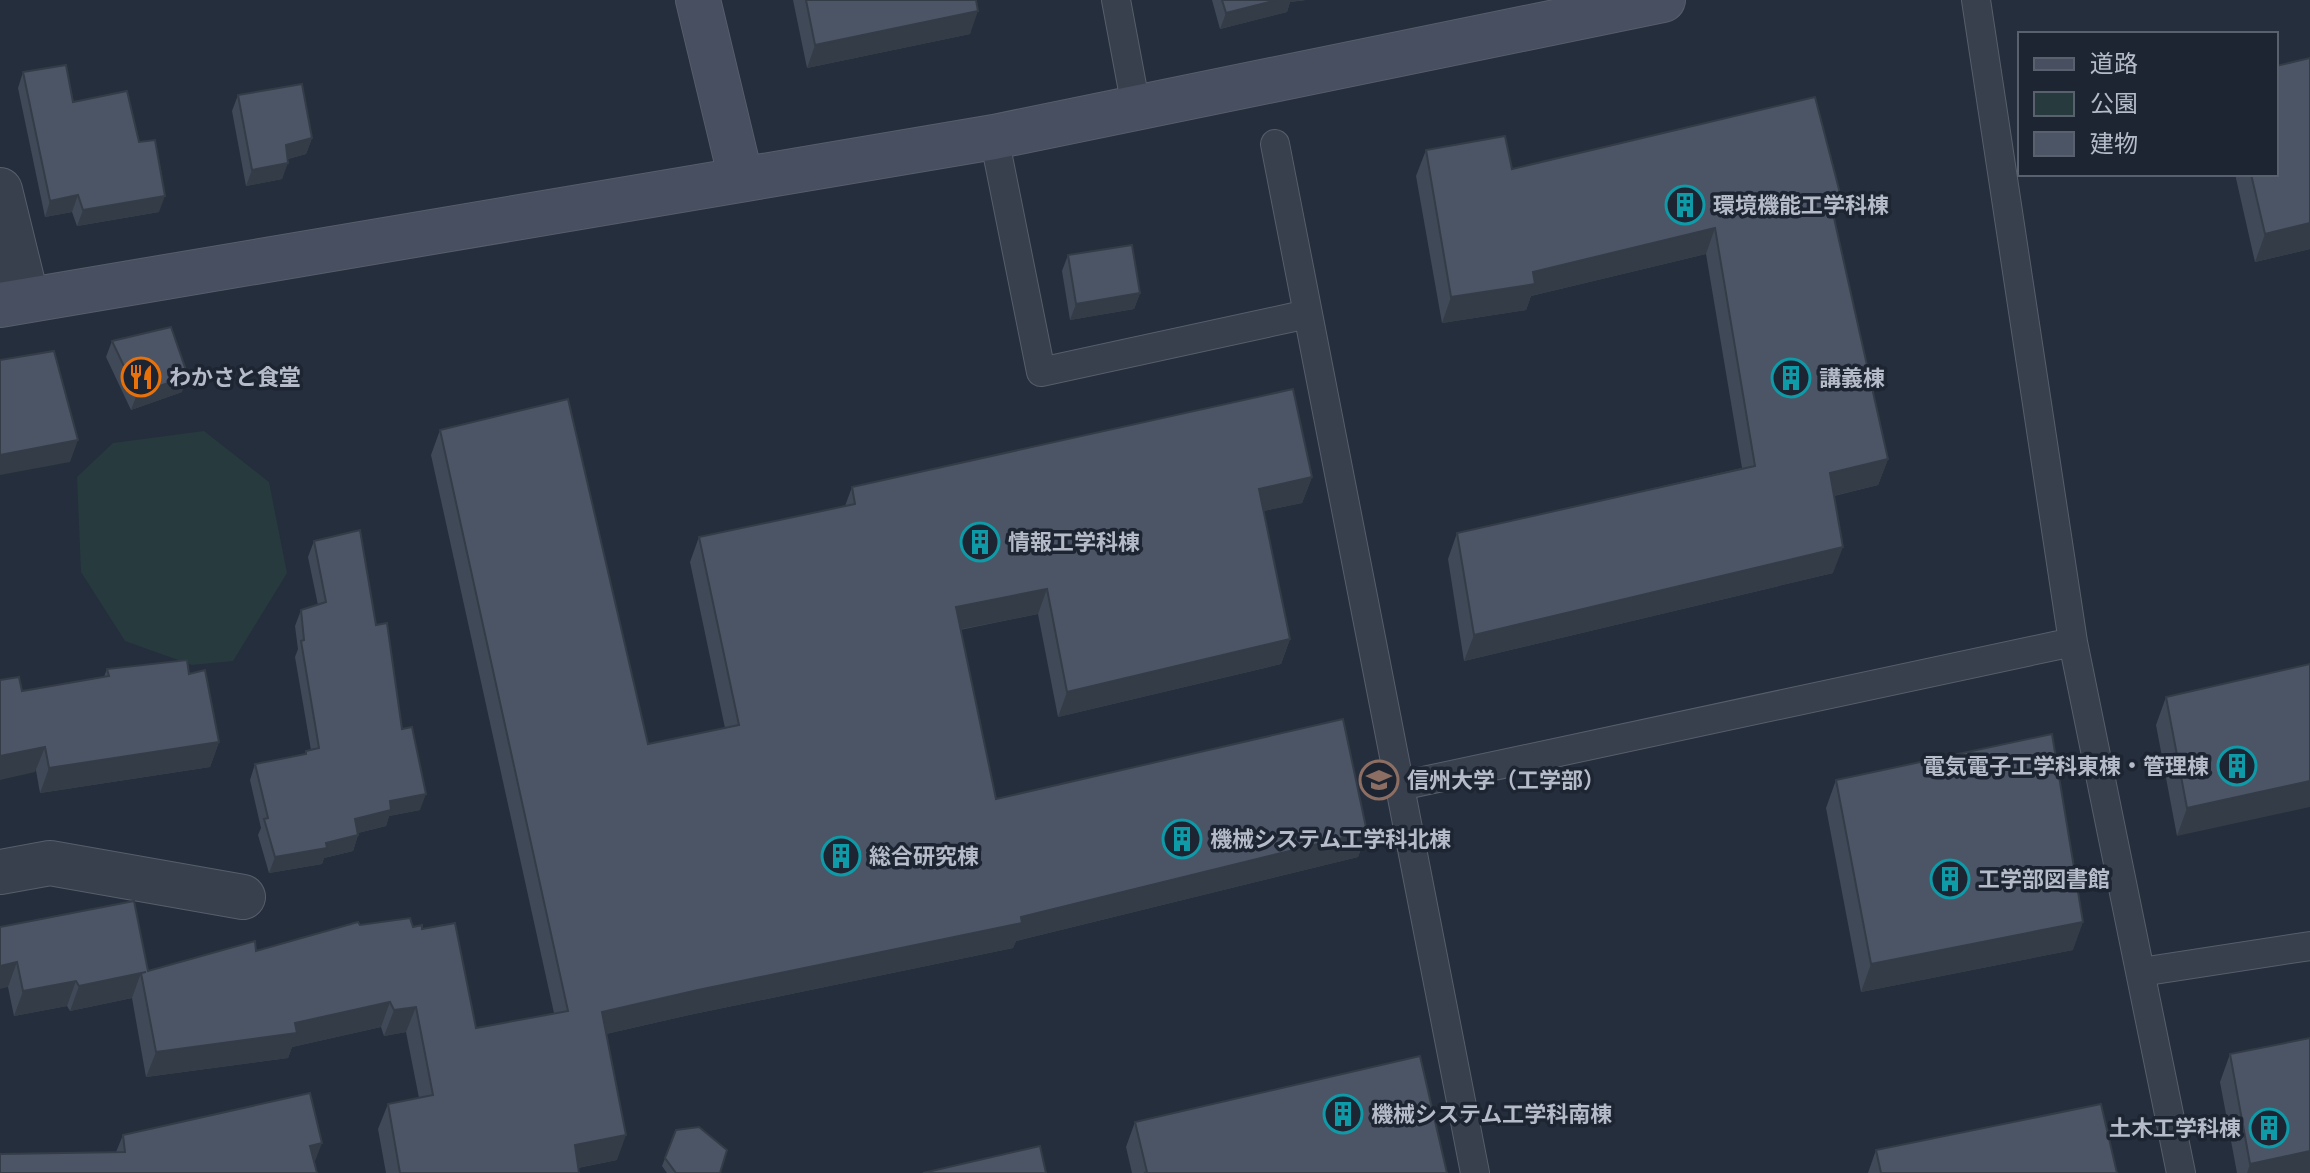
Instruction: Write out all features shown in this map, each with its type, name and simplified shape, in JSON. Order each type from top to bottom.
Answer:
[{"type":"street","points":[[698,0],[741,179]]},
{"type":"street","points":[[0,190],[14,303],[994,137],[1649,2]]},
{"type":"street","points":[[0,872],[50,863],[243,897]]},
{"type":"lane","points":[[1116,0],[1136,107]]},
{"type":"lane","points":[[1976,0],[2073,642],[2181,1173]]},
{"type":"lane","points":[[994,137],[1041,372],[1308,314]]},
{"type":"lane","points":[[1275,144],[1475,1173]]},
{"type":"lane","points":[[1400,786],[2073,642]]},
{"type":"lane","points":[[2141,972],[2310,946]]},
{"type":"green space","points":[[204,431],[269,482],[287,573],[233,661],[192,665],[125,641],[81,572],[77,477],[113,443]]},
{"type":"building","points":[[806,0],[976,0],[978,11],[815,45]]},
{"type":"building","points":[[1222,0],[1277,0],[1226,13]]},
{"type":"building","points":[[2310,58],[2310,223],[2265,234],[2251,176],[2278,176],[2278,66]]},
{"type":"building","points":[[66,65],[73,102],[127,91],[139,142],[155,140],[165,196],[83,210],[78,195],[50,201],[23,72]]},
{"type":"building","points":[[302,84],[312,138],[286,145],[288,163],[252,170],[238,95]]},
{"type":"building","points":[[1815,97],[1841,197],[1830,200],[1888,459],[1830,473],[1843,547],[1474,635],[1457,533],[1755,466],[1715,228],[1533,272],[1535,284],[1451,297],[1426,150],[1505,136],[1512,169]]},
{"type":"building","points":[[1132,245],[1140,293],[1076,304],[1068,255]]},
{"type":"building","points":[[171,327],[188,376],[137,394],[112,341]]},
{"type":"building","points":[[54,351],[78,440],[0,455],[0,360]]},
{"type":"building","points":[[1293,389],[1312,477],[1259,489],[1290,639],[1067,692],[1047,589],[956,607],[996,799],[1343,719],[1367,832],[1021,917],[1022,923],[602,1012],[626,1135],[575,1145],[579,1173],[400,1173],[388,1104],[433,1095],[416,1007],[394,1010],[390,1002],[295,1023],[297,1033],[156,1052],[141,973],[79,986],[76,981],[23,991],[17,962],[0,966],[0,927],[134,901],[148,971],[255,941],[256,951],[358,922],[360,925],[410,918],[413,927],[422,925],[422,929],[455,923],[476,1028],[568,1011],[440,430],[568,399],[648,744],[739,725],[699,537],[855,504],[852,487]]},
{"type":"building","points":[[360,530],[376,625],[387,623],[402,729],[412,727],[426,794],[390,801],[391,810],[355,819],[358,835],[326,843],[327,848],[275,857],[264,819],[268,818],[255,764],[306,754],[306,751],[319,748],[301,641],[304,640],[301,610],[326,602],[314,541]]},
{"type":"building","points":[[187,660],[189,674],[205,670],[219,742],[49,768],[45,747],[0,756],[0,680],[19,677],[22,691],[109,676],[107,669]]},
{"type":"building","name":"電気電子工学科東棟・管理棟","points":[[2310,664],[2310,781],[2187,808],[2166,697]]},
{"type":"building","name":"工学部図書館","points":[[2052,734],[2083,922],[1871,964],[1836,780]]},
{"type":"building","name":"土木工学科棟","points":[[2310,1038],[2310,1151],[2250,1164],[2230,1054]]},
{"type":"building","name":"機械システム工学科南棟","points":[[1420,1056],[1447,1173],[1144,1173],[1147,1172],[1135,1122]]},
{"type":"building","points":[[310,1093],[322,1143],[310,1146],[317,1173],[0,1173],[0,1154],[125,1152],[123,1135]]},
{"type":"building","points":[[2101,1104],[2117,1173],[1881,1173],[1876,1150]]},
{"type":"building","points":[[699,1127],[727,1150],[720,1173],[676,1173],[665,1158],[676,1130]]},
{"type":"building","points":[[1040,1146],[1046,1173],[923,1173]]},
{"type":"place","name":"環境機能工学科棟","points":[[1685,205]]},
{"type":"place","name":"わかさと食堂","points":[[141,377]]},
{"type":"place","name":"講義棟","points":[[1791,378]]},
{"type":"place","name":"情報工学科棟","points":[[980,542]]},
{"type":"place","name":"電気電子工学科東棟・管理棟","points":[[2237,766]]},
{"type":"place","name":"信州大学（工学部）","points":[[1379,780]]},
{"type":"place","name":"機械システム工学科北棟","points":[[1182,839]]},
{"type":"place","name":"総合研究棟","points":[[841,856]]},
{"type":"place","name":"工学部図書館","points":[[1950,879]]},
{"type":"place","name":"機械システム工学科南棟","points":[[1343,1114]]},
{"type":"place","name":"土木工学科棟","points":[[2269,1128]]}]
